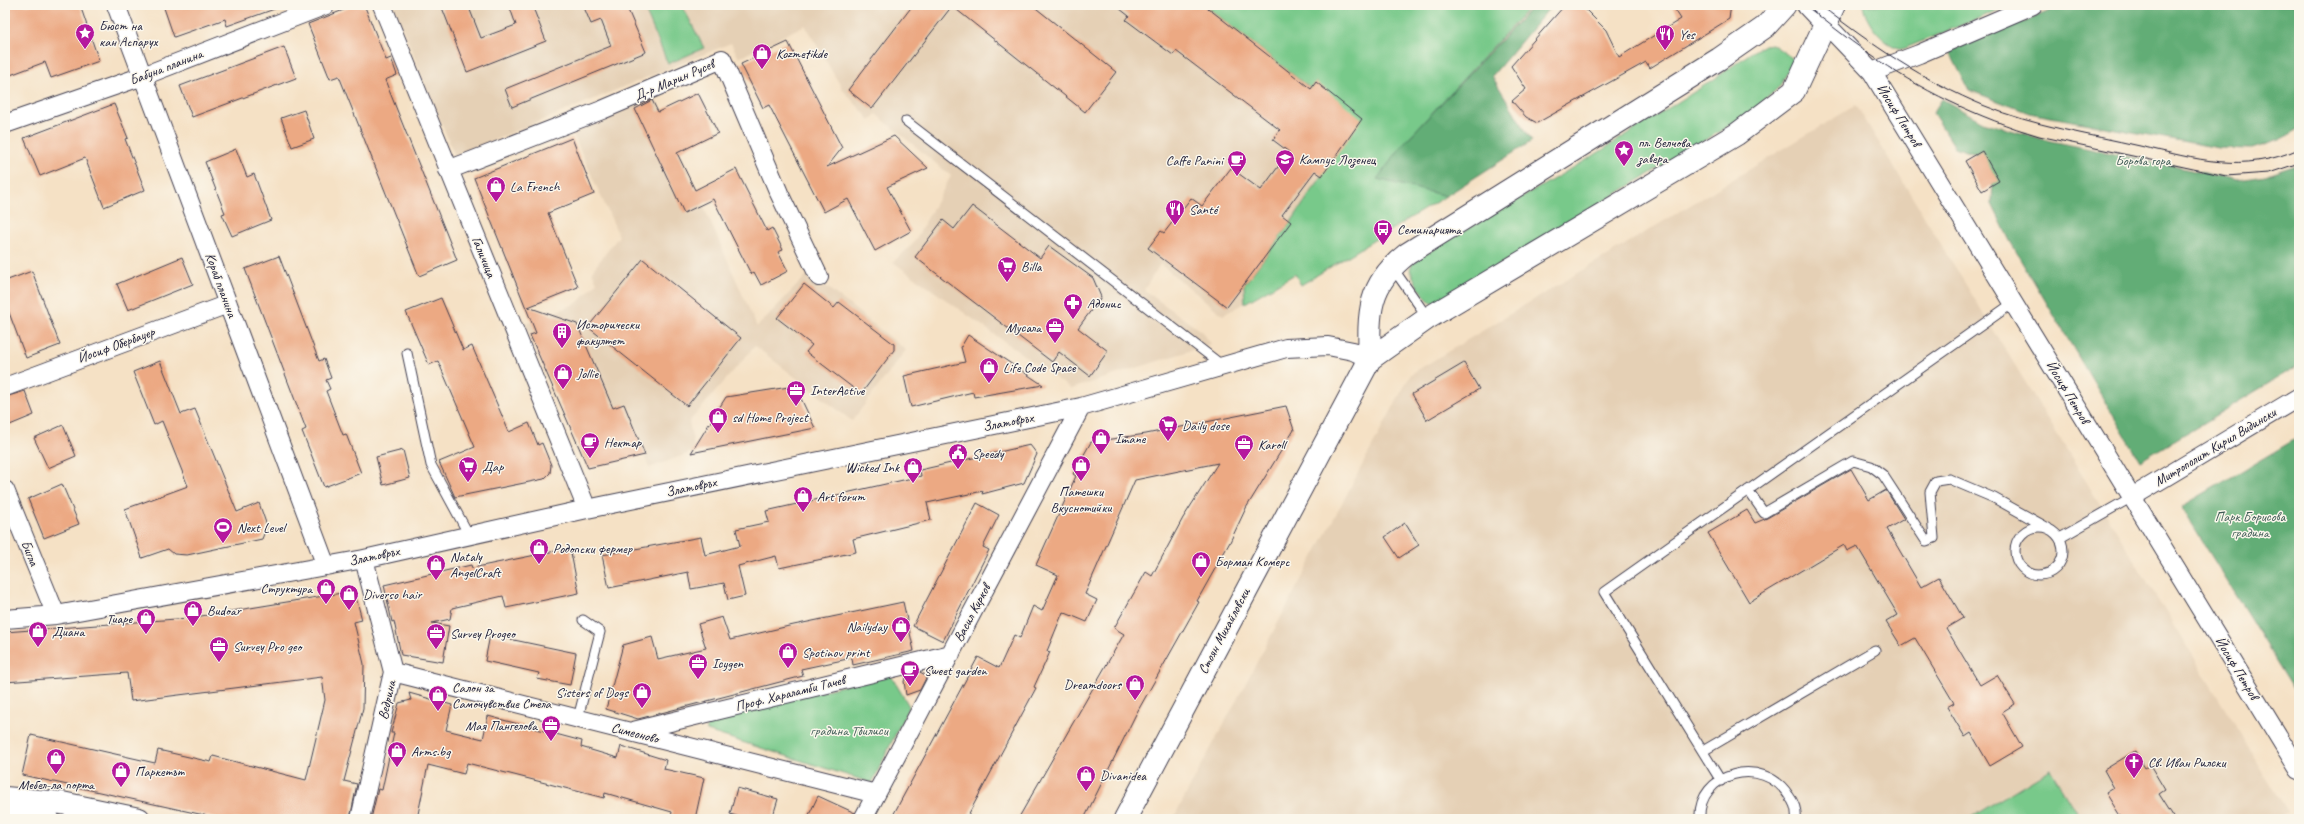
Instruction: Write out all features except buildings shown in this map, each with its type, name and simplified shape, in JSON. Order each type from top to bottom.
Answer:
[{"type":"street","name":"Кораб планина","points":[[116,5],[326,566]]},
{"type":"street","name":"Бабуна планина","points":[[5,124],[143,76],[326,5]]},
{"type":"street","name":"Галичица","points":[[382,5],[586,509]]},
{"type":"street","points":[[1370,359],[1368,322],[1377,288],[1391,266],[1407,254],[1719,59],[1765,27],[1785,5]]},
{"type":"street","points":[[1370,359],[1428,318],[1737,134],[1794,91],[1829,14],[1808,5]]},
{"type":"street","points":[[1872,72],[1919,54],[2033,5]]},
{"type":"street","name":"Йосиф Петров","points":[[1829,14],[1872,72],[2299,770]]},
{"type":"street","name":"Д-р Марин Русев","points":[[448,170],[602,110],[722,59],[779,193],[819,277]]},
{"type":"street","name":"Йосиф Обербауер","points":[[5,387],[228,304]]},
{"type":"street","name":"Златовръх","points":[[5,619],[56,615],[364,559],[586,509],[1081,407],[1286,348],[1328,346],[1353,351],[1370,359]]},
{"type":"street","name":"Стоян Михайловски","points":[[1125,819],[1370,359]]},
{"type":"street","name":"Митрополит Кирил Видински","points":[[2132,497],[2299,397]]},
{"type":"street","name":"Васил Кирков","points":[[863,819],[1081,407]]},
{"type":"street","name":"Бигла","points":[[5,490],[56,615]]},
{"type":"street","name":"Ведрина","points":[[360,819],[393,672],[364,559]]},
{"type":"street","name":"Проф. Хараламби Тачев","points":[[630,731],[951,654]]},
{"type":"street","name":"Симеоново","points":[[393,672],[876,794]]},
{"type":"street","points":[[5,798],[62,803],[139,819]]},
{"type":"street","points":[[5,808],[48,819]]},
{"type":"lane","points":[[906,121],[1223,366]]},
{"type":"lane","points":[[1391,266],[1428,318]]},
{"type":"lane","points":[[1721,781],[1604,592],[2013,303]]},
{"type":"lane","points":[[407,354],[432,465],[469,535]]},
{"type":"lane","points":[[1748,490],[1764,513],[1853,461],[1871,466],[1884,475],[1926,541],[1934,538],[1930,492],[1936,481],[1949,479],[1994,498],[2048,528],[2060,538],[2064,553],[2058,568],[2044,575],[2036,575],[2022,568],[2015,554],[2018,538],[2031,528],[2048,528]]},
{"type":"lane","points":[[2060,538],[2132,497]]},
{"type":"lane","points":[[578,718],[600,632],[583,620]]},
{"type":"lane","points":[[1703,751],[1875,650]]},
{"type":"lane","points":[[1700,819],[1704,800],[1713,787],[1721,781],[1740,772],[1756,772],[1771,777],[1784,787],[1792,800],[1796,819]]},
{"type":"shaded area","name":"Кампус Лозенец","points":[[393,5],[1551,5],[1492,76],[1532,141],[1301,285],[1295,274],[1223,315],[1160,264],[1144,290],[1202,332],[1211,344],[1071,389],[893,262],[913,244],[951,176],[876,114],[870,120],[843,90],[805,25],[739,58],[731,43],[455,156]]},
{"type":"shaded area","points":[[655,97],[757,327],[809,273],[906,350],[852,421],[755,346],[689,422],[695,451],[649,468],[625,404],[613,408],[594,364],[551,382],[526,324],[577,303],[597,283],[592,271],[619,236],[572,132]]},
{"type":"shaded area","points":[[1856,105],[2288,812],[2277,819],[1173,819],[1411,374]]},
{"type":"green space","points":[[643,5],[682,5],[704,48],[668,64]]},
{"type":"green space","points":[[1210,5],[1522,5],[1526,11],[1404,143],[1446,196],[1301,285],[1295,274],[1245,303],[1244,285],[1291,222],[1322,176],[1316,82],[1311,89],[1208,8]]},
{"type":"green space","points":[[1534,5],[1552,5],[1492,76],[1532,141],[1446,196],[1377,179],[1404,143]]},
{"type":"green space","points":[[1863,5],[2011,5],[1903,49],[1889,44],[1877,33],[1868,19]]},
{"type":"green space","points":[[2065,5],[2299,5],[2299,129],[2280,140],[2252,149],[2219,148],[2029,113],[1969,90],[1949,51]]},
{"type":"green space","points":[[1772,44],[1795,60],[1779,87],[1753,111],[1435,304],[1423,294],[1410,269],[1412,264],[1432,250],[1588,159],[1713,80],[1752,52],[1764,45]]},
{"type":"green space","points":[[1942,99],[1983,122],[2042,139],[2238,180],[2264,176],[2299,164],[2299,365],[2140,461],[2010,241],[1992,204],[1993,174],[1981,156],[1955,147],[1933,113]]},
{"type":"green space","name":"Парк Борисова градина","points":[[2299,437],[2299,697],[2181,507]]},
{"type":"green space","name":"градина Тбилиси","points":[[890,674],[909,706],[872,783],[707,731],[706,720]]},
{"type":"green space","points":[[2050,769],[2080,819],[1968,819]]},
{"type":"tram line","points":[[1805,5],[1868,53],[1908,79],[1950,102],[2017,129],[2039,136],[2226,176],[2269,173],[2299,163]]},
{"type":"tram line","points":[[1820,5],[1879,48],[1920,74],[1985,106],[2023,119],[2120,142],[2220,162],[2258,161],[2278,157],[2299,149]]},
{"type":"place","name":"Бюст на кан Аспарух","points":[[85,50]]},
{"type":"place","name":"Yes","points":[[1665,51]]},
{"type":"place","name":"Kozmetikde","points":[[762,70]]},
{"type":"place","name":"пл. Велчова завера","points":[[1624,167]]},
{"type":"place","name":"Кампус Лозенец","points":[[1285,176]]},
{"type":"place","name":"Caffe Panini","points":[[1237,177]]},
{"type":"place","name":"La French","points":[[496,203]]},
{"type":"place","name":"Santé","points":[[1175,226]]},
{"type":"place","name":"Семинарията","points":[[1383,246]]},
{"type":"place","name":"Billa","points":[[1007,283]]},
{"type":"place","name":"Адонис","points":[[1073,320]]},
{"type":"place","name":"Мусала","points":[[1055,344]]},
{"type":"place","name":"Исторически факултет","points":[[562,349]]},
{"type":"place","name":"Life Code Space","points":[[989,384]]},
{"type":"place","name":"Jollie","points":[[563,390]]},
{"type":"place","name":"InterActive","points":[[796,407]]},
{"type":"place","name":"sd Home Project","points":[[718,434]]},
{"type":"place","name":"Daily dose","points":[[1168,442]]},
{"type":"place","name":"Imane","points":[[1101,455]]},
{"type":"place","name":"Нектар","points":[[590,459]]},
{"type":"place","name":"Karoll","points":[[1244,461]]},
{"type":"place","name":"Speedy","points":[[958,470]]},
{"type":"place","name":"Патешки Вкуснотийки","points":[[1081,482]]},
{"type":"place","name":"Дар","points":[[468,483]]},
{"type":"place","name":"Wicked Ink","points":[[913,484]]},
{"type":"place","name":"Art forum","points":[[803,513]]},
{"type":"place","name":"Next Level","points":[[223,544]]},
{"type":"place","name":"Родопски фермер","points":[[539,565]]},
{"type":"place","name":"Борман Комерс","points":[[1201,578]]},
{"type":"place","name":"Nataly AngelCraft","points":[[436,581]]},
{"type":"place","name":"Структура","points":[[326,605]]},
{"type":"place","name":"Diverso hair","points":[[349,611]]},
{"type":"place","name":"Budoar","points":[[193,627]]},
{"type":"place","name":"Тиаре","points":[[146,635]]},
{"type":"place","name":"Nailyday","points":[[901,643]]},
{"type":"place","name":"Диана","points":[[38,648]]},
{"type":"place","name":"Survey Progeo","points":[[436,650]]},
{"type":"place","name":"Survey Pro geo","points":[[219,663]]},
{"type":"place","name":"Spotinov print","points":[[788,669]]},
{"type":"place","name":"Icygen","points":[[698,680]]},
{"type":"place","name":"Sweet garden","points":[[910,687]]},
{"type":"place","name":"Dreamdoors","points":[[1135,701]]},
{"type":"place","name":"Sisters of Dogs","points":[[642,709]]},
{"type":"place","name":"Салон за Самочувствие Стела","points":[[438,712]]},
{"type":"place","name":"Мая Пангелова","points":[[551,742]]},
{"type":"place","name":"Arms.bg","points":[[397,768]]},
{"type":"place","name":"Мебел-ла порта","points":[[56,775]]},
{"type":"place","name":"Св. Иван Рилски","points":[[2134,779]]},
{"type":"place","name":"Паркетът","points":[[121,788]]},
{"type":"place","name":"Divanidea","points":[[1086,792]]},
{"type":"park label","name":"Борова гора","points":[[2143,160]]}]
